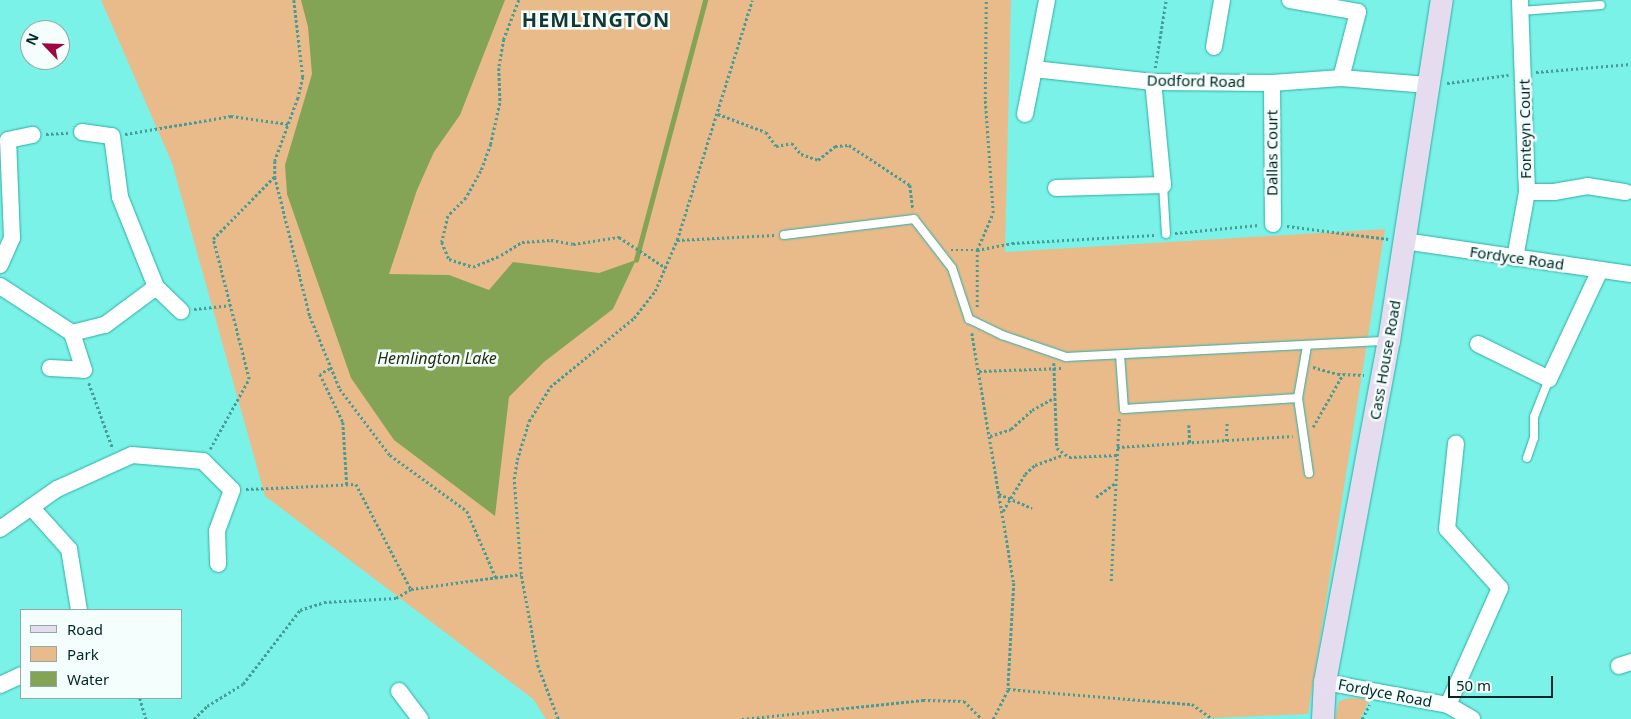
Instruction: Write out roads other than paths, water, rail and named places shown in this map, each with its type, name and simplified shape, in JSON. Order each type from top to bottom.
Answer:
[{"type":"street","points":[[1025,114],[1047,0]]},
{"type":"street","points":[[1214,48],[1222,0]]},
{"type":"street","points":[[1290,0],[1358,12],[1341,78]]},
{"type":"street","name":"Cass House Road","points":[[1323,719],[1325,682],[1389,341],[1442,0]]},
{"type":"street","name":"Fonteyn Court","points":[[1515,258],[1527,192],[1521,6]]},
{"type":"street","name":"Dodford Road","points":[[1034,69],[1153,82],[1272,83],[1341,78],[1428,86]]},
{"type":"street","points":[[1056,188],[1163,185],[1153,82]]},
{"type":"street","name":"Dallas Court","points":[[1272,83],[1273,224]]},
{"type":"street","points":[[82,132],[112,136],[120,197],[156,287],[181,311]]},
{"type":"street","points":[[0,265],[12,238],[8,140],[32,136]]},
{"type":"street","points":[[1527,192],[1554,192],[1587,186],[1626,192]]},
{"type":"street","name":"Fordyce Road","points":[[1404,242],[1631,274]]},
{"type":"street","points":[[1478,344],[1549,379],[1600,270]]},
{"type":"street","points":[[0,286],[72,333],[84,370],[50,368]]},
{"type":"street","points":[[72,333],[104,325],[156,287]]},
{"type":"street","points":[[1448,705],[1500,588],[1447,528],[1456,443]]},
{"type":"street","points":[[0,529],[57,489],[132,455],[203,461],[232,490],[217,531],[218,564]]},
{"type":"street","points":[[31,507],[69,549],[81,609]]},
{"type":"street","points":[[0,685],[20,675]]},
{"type":"street","name":"Fordyce Road","points":[[1325,682],[1448,705],[1472,719]]},
{"type":"street","points":[[399,691],[420,719]]},
{"type":"lane","points":[[1521,6],[1601,5]]},
{"type":"lane","points":[[1163,185],[1166,234]]},
{"type":"lane","points":[[784,234],[914,219],[952,268],[969,319],[1002,335],[1066,357],[1389,341]]},
{"type":"lane","points":[[1307,346],[1298,398],[1309,473]]},
{"type":"lane","points":[[1120,355],[1124,409],[1298,398]]},
{"type":"lane","points":[[1527,458],[1534,438],[1534,417],[1549,379]]},
{"type":"water","name":"Hemlington Lake","points":[[301,0],[505,0],[460,115],[434,152],[417,190],[389,274],[449,275],[489,290],[513,262],[599,273],[636,260],[613,309],[544,362],[509,397],[495,516],[394,440],[351,378],[287,194],[285,165],[312,74],[308,27]]},
{"type":"waterway","points":[[636,260],[705,0]]},
{"type":"district","name":"HEMLINGTON","points":[[596,19]]}]
